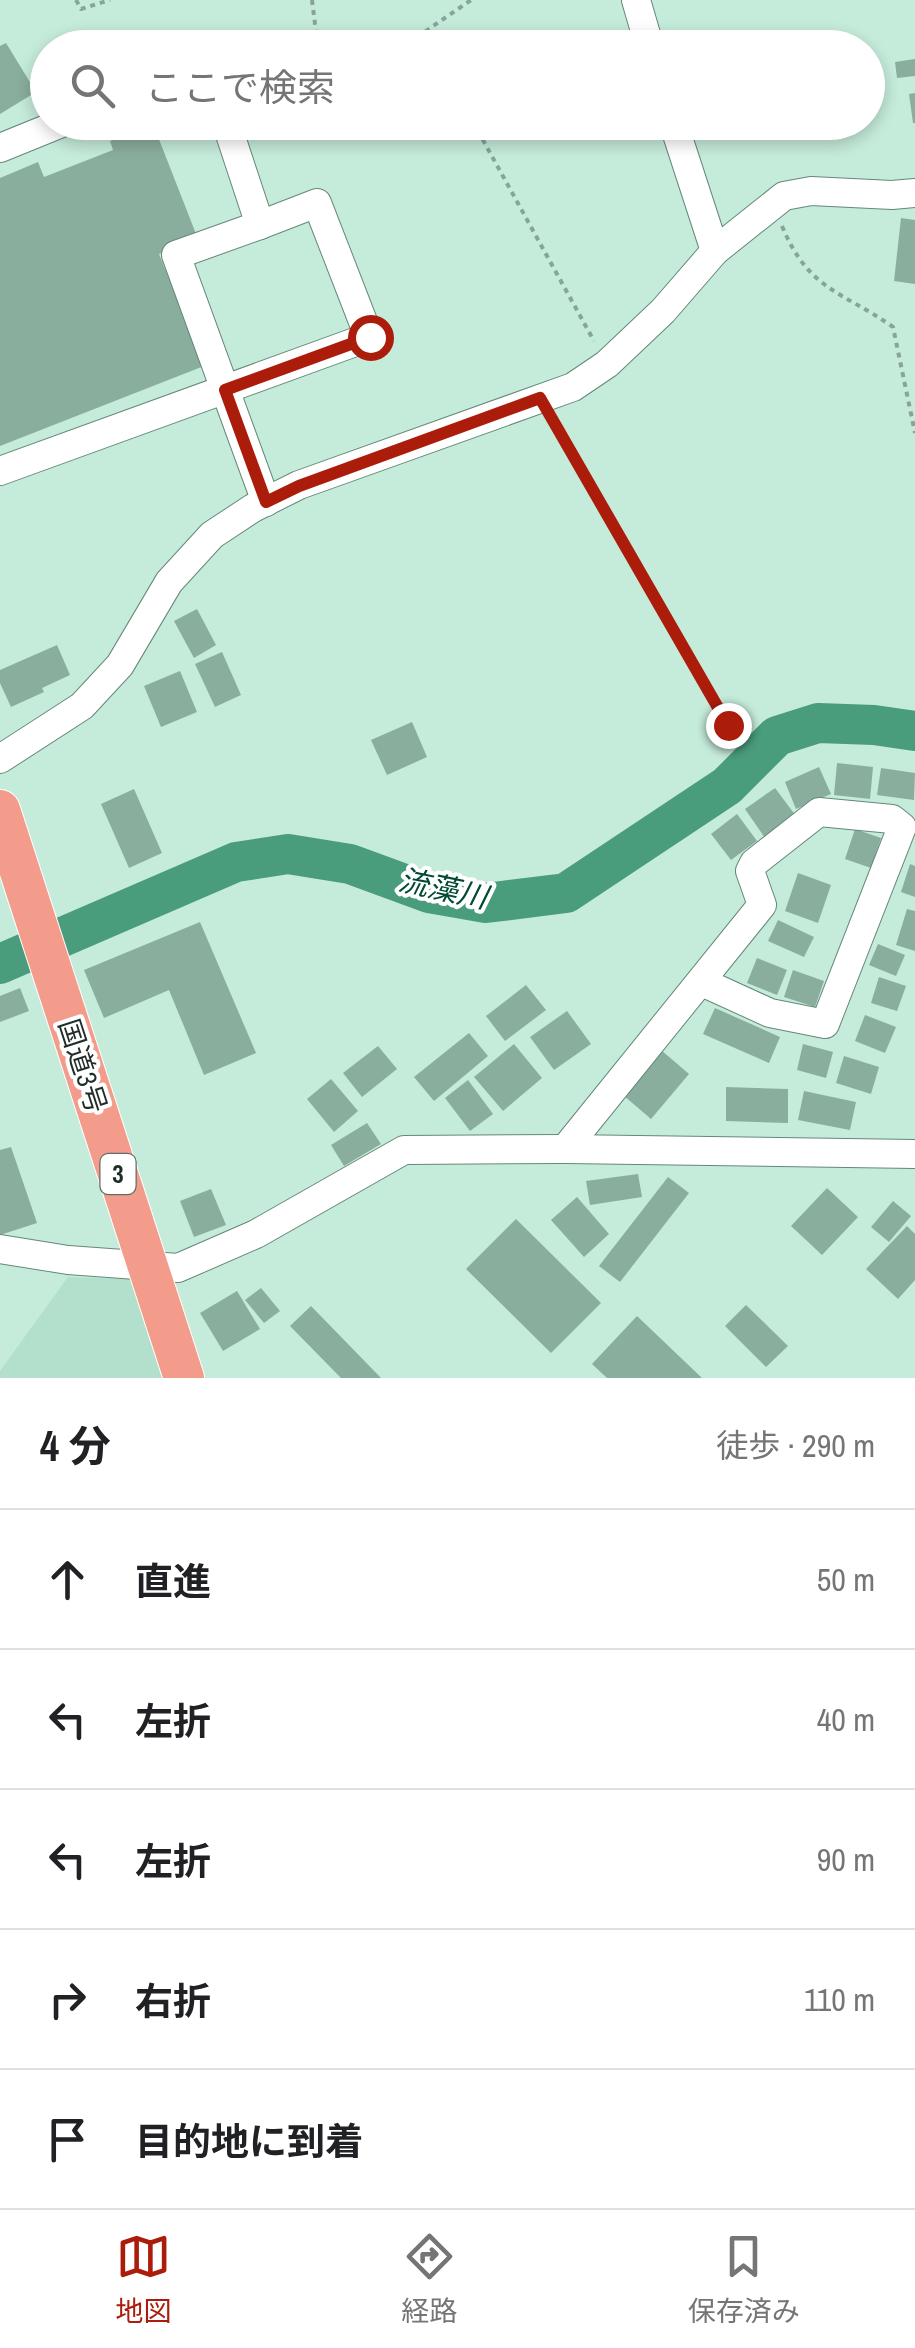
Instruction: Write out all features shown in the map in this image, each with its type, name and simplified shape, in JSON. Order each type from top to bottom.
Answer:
[{"type":"highway","name":"国道3号","points":[[0,810],[184,1378]]},
{"type":"street","points":[[636,0],[645,30]]},
{"type":"street","points":[[0,148],[30,136]]},
{"type":"street","points":[[232,140],[260,224]]},
{"type":"street","points":[[679,140],[715,251]]},
{"type":"street","points":[[0,758],[82,706],[120,665],[169,582],[212,534],[299,486],[573,388],[607,364],[662,311],[715,251],[784,196],[811,191],[915,193]]},
{"type":"street","points":[[0,470],[225,390],[370,337],[317,203],[176,255],[225,390],[266,502]]},
{"type":"street","points":[[565,1149],[762,905],[750,871],[754,863],[819,812],[892,819],[902,827],[826,1024],[770,1012],[702,982]]},
{"type":"street","points":[[0,1248],[68,1260],[178,1268],[256,1234],[404,1150],[915,1154]]},
{"type":"path","points":[[76,0],[81,9],[110,0]]},
{"type":"path","points":[[312,0],[316,30]]},
{"type":"path","points":[[427,30],[471,0]]},
{"type":"path","points":[[482,140],[607,364]]},
{"type":"path","points":[[770,205],[790,248],[809,274],[828,290],[893,328],[915,433]]},
{"type":"path","points":[[540,398],[728,725]]},
{"type":"shaded area","points":[[68,1277],[132,1279],[162,1378],[0,1378],[0,1371]]},
{"type":"building","points":[[6,43],[30,82],[30,96],[0,114],[0,46]]},
{"type":"building","points":[[915,59],[915,76],[897,78],[895,62]]},
{"type":"building","points":[[915,93],[915,123],[913,123],[909,94]]},
{"type":"building","points":[[159,140],[198,239],[159,254],[204,366],[0,446],[0,178],[38,162],[44,177],[113,150],[110,141]]},
{"type":"building","points":[[901,218],[915,220],[915,284],[894,281]]},
{"type":"building","points":[[197,609],[216,645],[194,658],[174,621]]},
{"type":"building","points":[[57,645],[70,675],[11,707],[0,683],[0,670]]},
{"type":"building","points":[[222,652],[241,695],[215,707],[195,664]]},
{"type":"building","points":[[180,671],[197,712],[161,727],[144,686]]},
{"type":"building","points":[[412,722],[427,757],[387,775],[371,740]]},
{"type":"building","points":[[837,763],[873,767],[870,799],[834,795]]},
{"type":"building","points":[[819,767],[831,794],[796,809],[785,782]]},
{"type":"building","points":[[881,768],[915,773],[914,800],[877,795]]},
{"type":"building","points":[[775,788],[796,816],[765,838],[745,809]]},
{"type":"building","points":[[134,789],[162,853],[129,868],[101,804]]},
{"type":"building","points":[[737,814],[757,841],[731,860],[711,834]]},
{"type":"building","points":[[855,829],[881,838],[871,868],[845,859]]},
{"type":"building","points":[[910,864],[915,866],[915,897],[901,892]]},
{"type":"building","points":[[798,873],[831,885],[818,923],[785,911]]},
{"type":"building","points":[[907,909],[915,911],[915,951],[896,945]]},
{"type":"building","points":[[778,920],[814,937],[804,957],[768,941]]},
{"type":"building","points":[[200,922],[256,1053],[204,1075],[169,990],[104,1018],[84,970]]},
{"type":"building","points":[[878,944],[905,955],[896,976],[869,965]]},
{"type":"building","points":[[757,958],[787,970],[777,995],[747,983]]},
{"type":"building","points":[[793,970],[824,981],[815,1007],[784,997]]},
{"type":"building","points":[[879,977],[906,986],[897,1011],[871,1003]]},
{"type":"building","points":[[526,985],[546,1010],[505,1041],[486,1016]]},
{"type":"building","points":[[20,988],[29,1011],[0,1022],[0,996]]},
{"type":"building","points":[[715,1008],[780,1037],[769,1063],[703,1034]]},
{"type":"building","points":[[567,1011],[591,1044],[554,1070],[530,1037]]},
{"type":"building","points":[[865,1015],[896,1027],[885,1053],[855,1041]]},
{"type":"building","points":[[469,1033],[488,1056],[434,1101],[414,1077]]},
{"type":"building","points":[[514,1044],[542,1078],[503,1111],[474,1077]]},
{"type":"building","points":[[803,1044],[833,1052],[826,1078],[797,1070]]},
{"type":"building","points":[[378,1046],[397,1069],[362,1097],[343,1073]]},
{"type":"building","points":[[661,1050],[689,1074],[651,1119],[623,1095]]},
{"type":"building","points":[[844,1056],[879,1067],[871,1094],[836,1083]]},
{"type":"building","points":[[331,1079],[358,1111],[334,1132],[307,1099]]},
{"type":"building","points":[[468,1080],[493,1114],[470,1131],[445,1098]]},
{"type":"building","points":[[726,1087],[788,1089],[788,1123],[726,1121]]},
{"type":"building","points":[[804,1091],[856,1102],[850,1130],[798,1120]]},
{"type":"building","points":[[367,1123],[381,1144],[344,1166],[331,1145]]},
{"type":"building","points":[[11,1147],[37,1223],[0,1235],[0,1150]]},
{"type":"building","points":[[638,1174],[642,1197],[590,1205],[586,1181]]},
{"type":"building","points":[[668,1177],[689,1193],[620,1282],[599,1266]]},
{"type":"building","points":[[827,1188],[858,1217],[822,1255],[791,1226]]},
{"type":"building","points":[[211,1189],[226,1225],[194,1237],[180,1201]]},
{"type":"building","points":[[577,1197],[609,1234],[584,1257],[551,1220]]},
{"type":"building","points":[[893,1201],[911,1216],[889,1242],[871,1227]]},
{"type":"building","points":[[516,1219],[601,1303],[551,1353],[466,1269]]},
{"type":"building","points":[[907,1226],[915,1234],[915,1280],[898,1299],[866,1269]]},
{"type":"building","points":[[261,1288],[280,1311],[264,1323],[245,1300]]},
{"type":"building","points":[[237,1291],[260,1329],[223,1351],[200,1313]]},
{"type":"building","points":[[746,1305],[788,1346],[766,1367],[725,1326]]},
{"type":"building","points":[[311,1306],[381,1378],[341,1378],[290,1326]]},
{"type":"building","points":[[637,1316],[702,1378],[607,1378],[592,1364]]},
{"type":"waterway","name":"流藻川","points":[[0,964],[236,862],[288,854],[350,864],[429,893],[486,903],[566,893],[727,786],[777,736],[818,723],[915,731]]},
{"type":"route","points":[[370,337],[225,390],[266,502],[299,486],[540,398],[728,725]]}]
